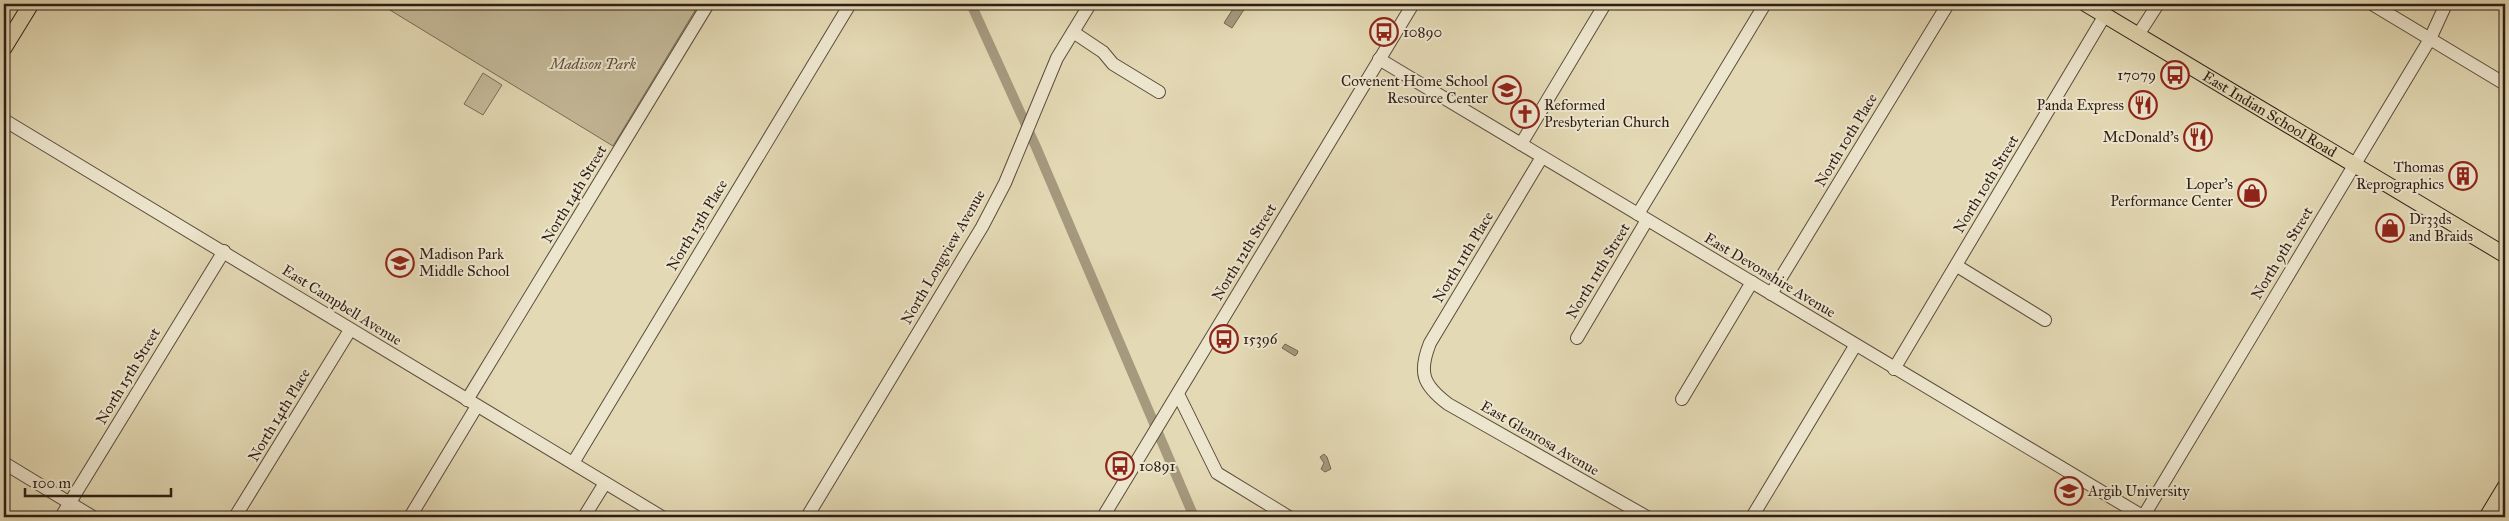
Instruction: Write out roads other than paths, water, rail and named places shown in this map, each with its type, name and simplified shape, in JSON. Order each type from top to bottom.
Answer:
[{"type":"main road","points":[[4,48],[31,4]]},
{"type":"main road","name":"East Indian School Road","points":[[2086,4],[2505,255]]},
{"type":"main road","points":[[2487,517],[2505,487]]},
{"type":"street","name":"North 14th Street","points":[[410,517],[472,403],[708,4]]},
{"type":"street","name":"North 13th Place","points":[[573,463],[850,4]]},
{"type":"street","name":"North Longview Avenue","points":[[807,517],[982,227],[1022,144],[1057,58],[1090,4]]},
{"type":"street","name":"North 12th Street","points":[[1103,517],[1413,4]]},
{"type":"street","points":[[1522,144],[1605,4]]},
{"type":"street","name":"North 11th Street","points":[[1577,338],[1643,216],[1765,4]]},
{"type":"street","name":"North 10th Place","points":[[1771,294],[1948,4]]},
{"type":"street","points":[[2138,35],[2158,4]]},
{"type":"street","points":[[2372,4],[2505,84]]},
{"type":"street","name":"North 9th Street","points":[[2143,517],[2430,39],[2446,4]]},
{"type":"street","name":"North 10th Street","points":[[1894,369],[2105,15]]},
{"type":"street","points":[[1073,32],[1103,52],[1113,64],[1159,92]]},
{"type":"street","name":"East Devonshire Avenue","points":[[1379,59],[2143,517]]},
{"type":"street","name":"East Campbell Avenue","points":[[4,120],[662,517]]},
{"type":"street","name":"North 11th Place","points":[[1424,378],[1423,367],[1430,343],[1542,157]]},
{"type":"street","name":"North 15th Street","points":[[61,517],[224,252]]},
{"type":"street","points":[[1957,266],[2045,320]]},
{"type":"street","points":[[1682,399],[1752,282]]},
{"type":"street","name":"North 14th Place","points":[[235,517],[350,330]]},
{"type":"street","points":[[1752,517],[1855,346]]},
{"type":"street","name":"East Glenrosa Avenue","points":[[1424,378],[1437,396],[1448,404],[1647,517]]},
{"type":"street","points":[[1178,394],[1217,473],[1289,517]]},
{"type":"street","points":[[4,463],[93,517]]},
{"type":"street","points":[[584,517],[605,483]]},
{"type":"waterway","points":[[971,4],[1036,147],[1194,517]]},
{"type":"place","name":"10890","points":[[1384,32]]},
{"type":"place","name":"17079","points":[[2175,75]]},
{"type":"place","name":"Covenent Home School Resource Center","points":[[1507,90]]},
{"type":"place","name":"Panda Express","points":[[2143,105]]},
{"type":"place","name":"Reformed Presbyterian Church","points":[[1525,114]]},
{"type":"place","name":"McDonald's","points":[[2198,137]]},
{"type":"place","name":"Thomas Reprographics","points":[[2463,176]]},
{"type":"place","name":"Loper's Performance Center","points":[[2252,193]]},
{"type":"place","name":"Dr33ds and Braids","points":[[2390,228]]},
{"type":"place","name":"Madison Park Middle School","points":[[400,263]]},
{"type":"place","name":"15396","points":[[1224,339]]},
{"type":"place","name":"10891","points":[[1120,466]]},
{"type":"place","name":"Argib University","points":[[2069,491]]},
{"type":"park label","name":"Madison Park","points":[[593,64]]}]
